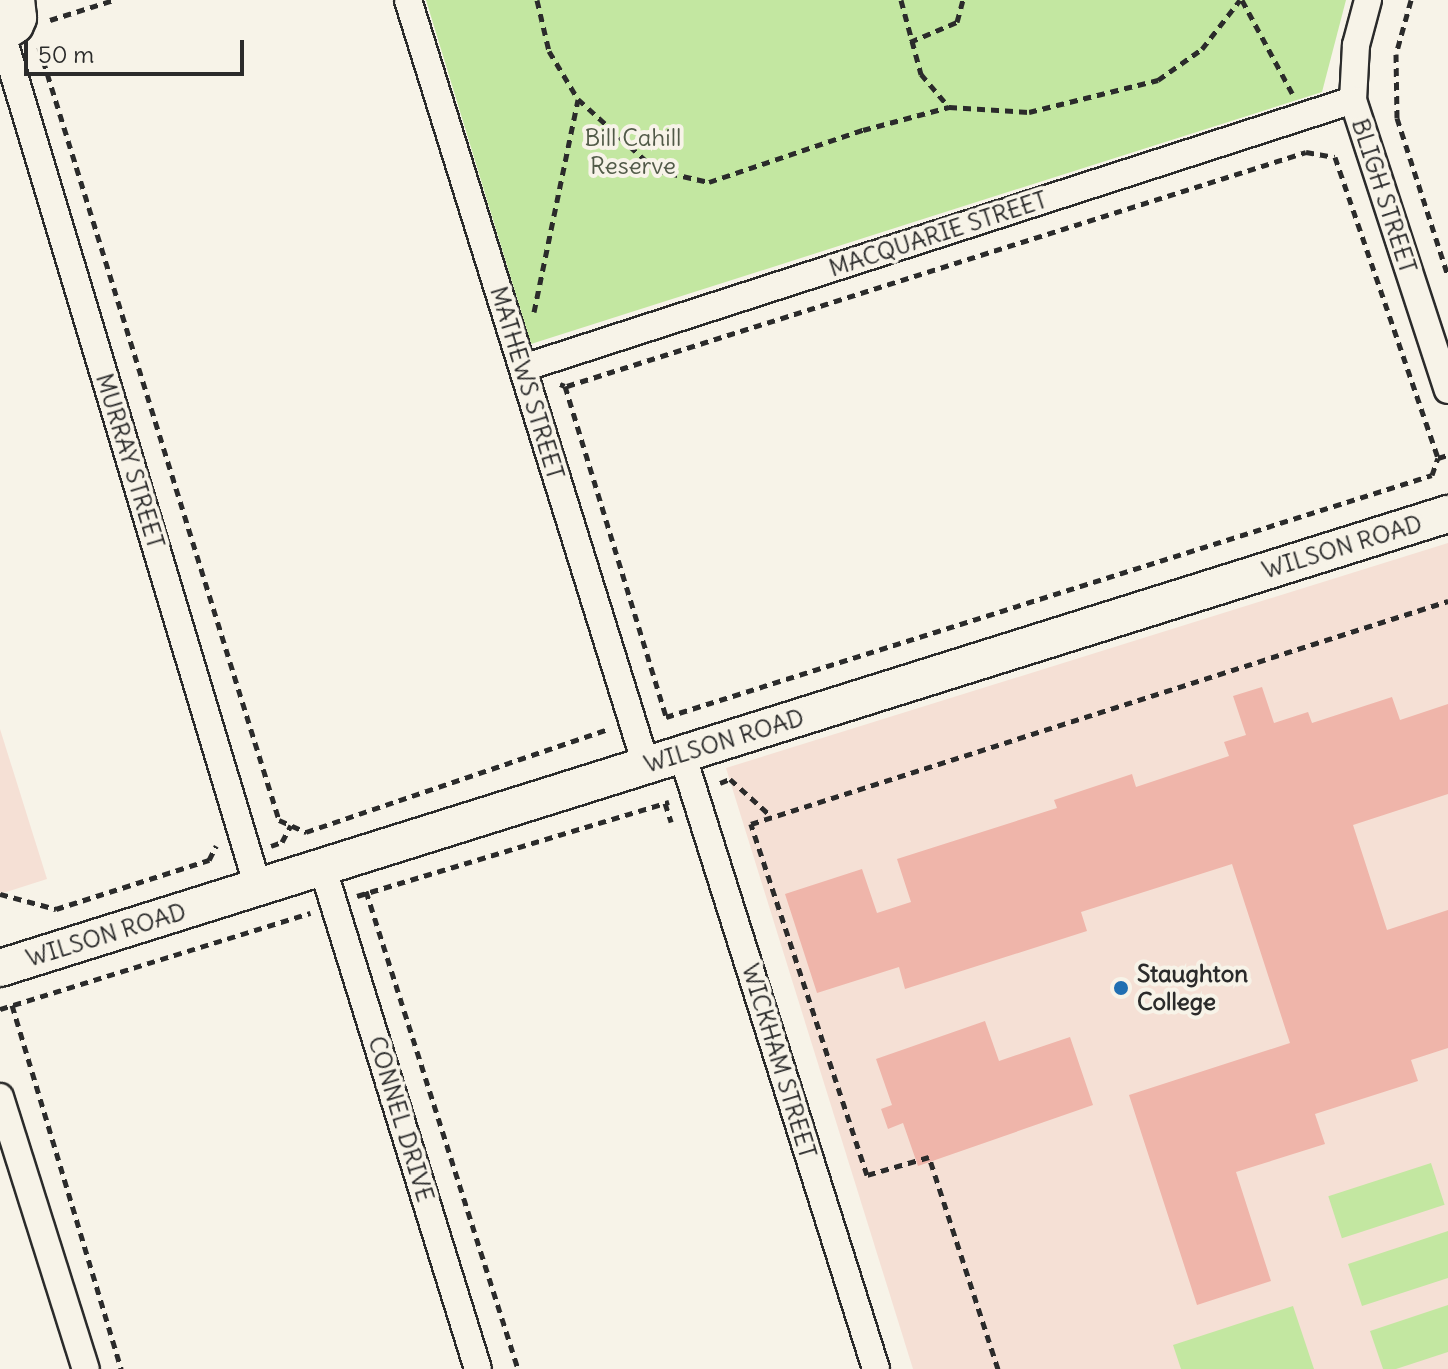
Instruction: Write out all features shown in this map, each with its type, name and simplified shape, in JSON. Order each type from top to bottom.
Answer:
[{"type":"street","points":[[3,42],[18,18],[17,0]]},
{"type":"street","name":"MATHEWS STREET","points":[[408,0],[646,765]]},
{"type":"street","name":"BLIGH STREET","points":[[1368,0],[1356,45],[1353,100],[1448,390]]},
{"type":"street","name":"MURRAY STREET","points":[[3,42],[258,887]]},
{"type":"street","name":"MACQUARIE STREET","points":[[523,368],[1353,100]]},
{"type":"street","name":"WILSON ROAD","points":[[0,968],[1448,514]]},
{"type":"street","name":"WICKHAM STREET","points":[[682,754],[876,1369]]},
{"type":"street","name":"CONNEL DRIVE","points":[[323,869],[478,1369]]},
{"type":"street","points":[[0,1097],[86,1369]]},
{"type":"path","points":[[114,0],[50,19],[39,46],[279,820],[306,832],[605,729]]},
{"type":"path","points":[[537,0],[549,51],[578,99],[656,170],[709,182],[863,130],[949,107],[1029,112],[1158,80],[1202,49],[1241,0],[1323,155]]},
{"type":"path","points":[[901,0],[921,74],[949,107]]},
{"type":"path","points":[[910,42],[957,22],[963,0]]},
{"type":"path","points":[[1411,0],[1396,54],[1397,118],[1448,276]]},
{"type":"path","points":[[3,42],[39,46]]},
{"type":"path","points":[[565,386],[666,717],[1432,475],[1438,458],[1335,157],[1306,152],[565,386],[523,368],[578,99]]},
{"type":"path","points":[[1438,458],[1448,455]]},
{"type":"path","points":[[998,1369],[929,1157],[867,1175],[751,824],[1448,601]]},
{"type":"path","points":[[0,894],[56,909],[209,860],[222,836]]},
{"type":"path","points":[[366,891],[518,1369]]},
{"type":"path","points":[[12,1005],[121,1369]]},
{"type":"shaded area","name":"Staughton College","points":[[1448,543],[1448,1369],[913,1369],[726,768]]},
{"type":"shaded area","points":[[0,729],[47,879],[0,894]]},
{"type":"green space","name":"Bill Cahill Reserve","points":[[426,0],[1346,0],[1322,92],[531,344]]},
{"type":"green space","points":[[1431,1163],[1445,1205],[1342,1238],[1328,1196]]},
{"type":"green space","points":[[1448,1231],[1448,1278],[1362,1306],[1348,1264]]},
{"type":"green space","points":[[1448,1305],[1448,1352],[1396,1369],[1383,1369],[1370,1331]]},
{"type":"green space","points":[[1293,1306],[1314,1369],[1181,1369],[1173,1345]]},
{"type":"building","points":[[1262,687],[1274,723],[1308,712],[1312,723],[1392,697],[1400,720],[1448,704],[1448,794],[1353,825],[1387,930],[1448,910],[1448,1048],[1411,1060],[1418,1081],[1315,1114],[1325,1144],[1236,1172],[1271,1281],[1197,1305],[1129,1095],[1290,1043],[1232,864],[1081,912],[1087,931],[905,989],[899,967],[817,993],[785,894],[862,869],[877,913],[911,902],[897,859],[1057,808],[1054,800],[1132,774],[1136,787],[1229,756],[1224,742],[1246,735],[1233,696]]},
{"type":"building","points":[[985,1021],[999,1061],[1070,1037],[1093,1105],[918,1166],[903,1123],[888,1129],[881,1109],[892,1105],[876,1059]]},
{"type":"place","name":"Staughton College","points":[[1121,988]]}]
